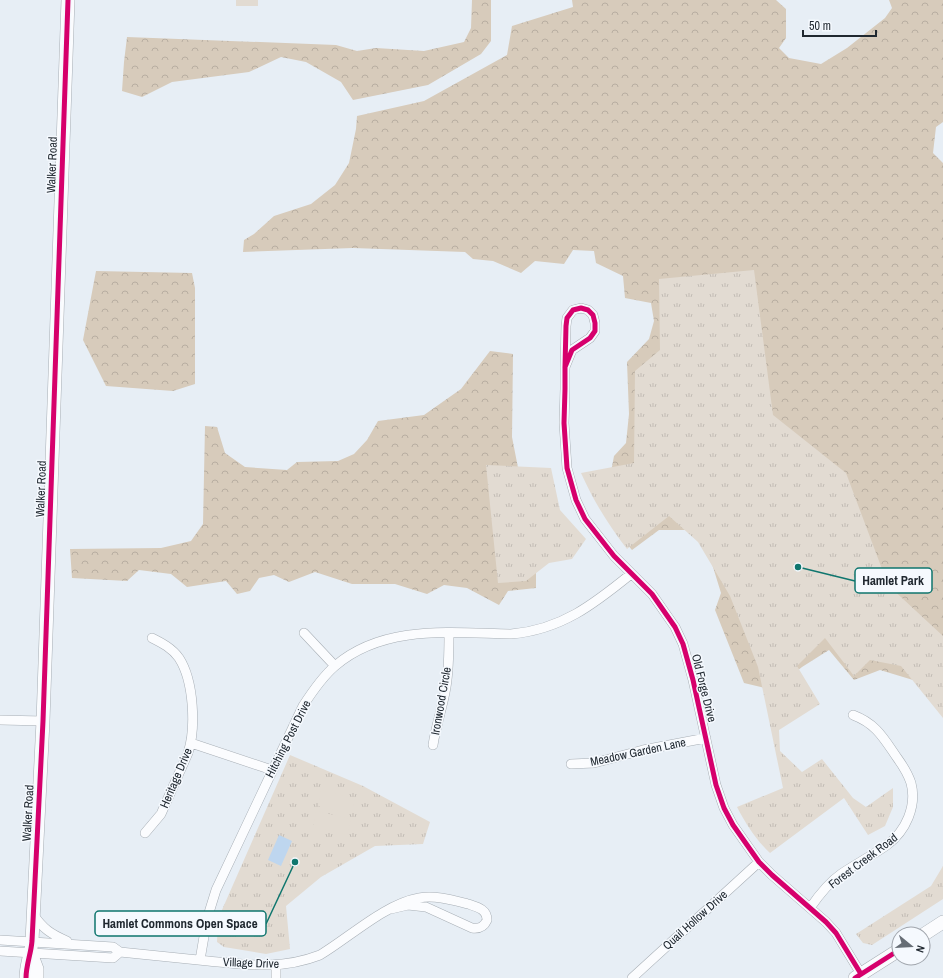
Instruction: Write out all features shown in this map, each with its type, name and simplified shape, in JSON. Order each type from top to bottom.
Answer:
[{"type":"street","name":"Walker Road","points":[[26,978],[26,969],[32,947],[43,721],[68,0]]},
{"type":"street","name":"Old Forge Drive","points":[[565,367],[572,350],[590,338],[595,331],[596,323],[593,315],[588,310],[581,308],[573,310],[567,318],[565,367],[564,423],[567,468],[576,500],[585,519],[614,556],[652,594],[675,627],[693,680],[716,785],[724,808],[733,825],[759,862],[836,933],[858,976]]},
{"type":"street","name":"Hitching Post Drive","points":[[200,960],[207,919],[216,890],[303,706],[314,690],[335,666],[350,655],[381,640],[416,634],[526,633],[547,627],[575,616],[631,574]]},
{"type":"street","points":[[304,633],[335,666]]},
{"type":"street","name":"Ironwood Circle","points":[[433,745],[446,688],[449,633]]},
{"type":"street","name":"Heritage Drive","points":[[145,833],[161,814],[188,753],[192,743],[193,723],[188,678],[184,667],[172,650],[152,638]]},
{"type":"street","name":"Forest Creek Road","points":[[810,908],[830,883],[897,837],[904,828],[912,805],[913,794],[911,782],[905,770],[878,730],[862,718],[853,715]]},
{"type":"street","points":[[0,720],[43,721]]},
{"type":"street","name":"Meadow Garden Lane","points":[[571,764],[594,763],[643,750],[706,738]]},
{"type":"street","points":[[192,743],[272,770]]},
{"type":"street","name":"Quail Hollow Drive","points":[[632,978],[759,862]]},
{"type":"street","name":"Village Drive","points":[[32,947],[74,944],[113,947],[120,952],[276,966],[308,960],[320,955],[391,909],[419,898],[444,898],[480,909],[486,914],[487,920],[483,926],[478,929],[472,928],[426,907],[408,905],[391,909]]},
{"type":"street","points":[[33,914],[49,933],[74,944]]},
{"type":"street","points":[[931,930],[943,922]]},
{"type":"street","points":[[0,940],[32,947]]},
{"type":"street","name":"Walker Road","points":[[32,947],[37,969],[37,978]]},
{"type":"street","points":[[0,950],[32,947]]},
{"type":"street","name":"Village Drive","points":[[32,947],[113,958],[120,952]]},
{"type":"street","points":[[858,976],[891,955]]},
{"type":"street","points":[[276,966],[276,978]]},
{"type":"green space","points":[[236,0],[258,0],[258,6],[236,6]]},
{"type":"green space","points":[[472,0],[491,0],[491,41],[481,54],[428,85],[353,100],[341,82],[306,62],[281,57],[249,72],[172,82],[142,97],[122,91],[127,37],[336,45],[357,51],[376,48],[424,51],[464,42],[471,28]]},
{"type":"green space","points":[[572,0],[776,0],[786,9],[786,38],[779,48],[789,58],[821,64],[847,48],[885,18],[892,8],[889,0],[943,0],[943,122],[936,127],[933,153],[943,163],[943,673],[913,680],[880,670],[854,680],[829,650],[802,667],[774,690],[744,683],[715,610],[721,593],[705,541],[688,530],[659,530],[632,550],[613,528],[611,472],[614,456],[626,443],[629,414],[627,362],[649,339],[654,321],[651,303],[625,298],[623,276],[596,263],[594,251],[573,250],[564,264],[535,261],[521,273],[493,261],[473,259],[465,252],[353,248],[243,252],[244,240],[254,234],[274,216],[311,204],[335,185],[349,163],[357,116],[424,101],[507,55],[512,26],[573,7]]},
{"type":"green space","points":[[754,270],[773,415],[846,473],[888,585],[943,636],[943,718],[901,666],[870,660],[854,676],[825,638],[797,666],[820,704],[779,730],[780,751],[802,772],[822,759],[853,798],[866,807],[893,788],[893,807],[885,826],[868,835],[844,798],[770,853],[752,832],[737,807],[783,788],[758,667],[730,596],[698,542],[669,516],[627,549],[591,494],[581,473],[634,463],[635,371],[660,350],[659,279]]},
{"type":"green space","points":[[96,271],[192,273],[195,288],[195,384],[173,391],[106,386],[83,340]]},
{"type":"green space","points":[[490,351],[513,354],[512,437],[536,560],[536,588],[508,591],[499,605],[467,588],[444,585],[427,594],[395,584],[352,584],[315,572],[289,582],[274,575],[259,578],[250,591],[237,594],[226,581],[187,587],[171,574],[139,570],[127,581],[72,578],[70,549],[161,548],[191,541],[203,524],[205,426],[217,427],[225,453],[245,467],[287,470],[297,462],[338,461],[354,454],[367,440],[378,421],[424,415],[461,389]]},
{"type":"green space","points":[[486,465],[551,468],[560,510],[586,539],[572,559],[549,563],[526,581],[498,583]]},
{"type":"green space","points":[[290,755],[363,786],[430,822],[423,844],[375,846],[321,877],[286,906],[290,949],[266,954],[224,947],[217,942],[218,919]]},
{"type":"green space","points":[[321,790],[355,798],[352,814],[318,806]]},
{"type":"green space","points":[[316,811],[351,819],[347,835],[313,827]]},
{"type":"green space","points":[[943,866],[943,899],[901,926],[891,926],[891,933],[872,945],[863,943],[856,934],[931,886]]},
{"type":"water","points":[[279,835],[292,841],[281,866],[268,860]]},
{"type":"cycle path","points":[[26,978],[32,941],[43,721],[68,0]]},
{"type":"cycle path","points":[[565,367],[572,350],[590,338],[595,331],[593,315],[588,310],[581,308],[573,310],[567,318],[566,326],[565,367],[565,389],[564,423],[567,468],[576,500],[585,519],[614,556],[652,594],[675,627],[683,644],[693,680],[716,785],[724,808],[733,825],[759,862],[826,922],[836,933],[861,974]]},
{"type":"cycle path","points":[[855,978],[891,955]]},
{"type":"place","name":"Hamlet Park","points":[[798,567]]},
{"type":"place","name":"Hamlet Commons Open Space","points":[[295,862]]}]
